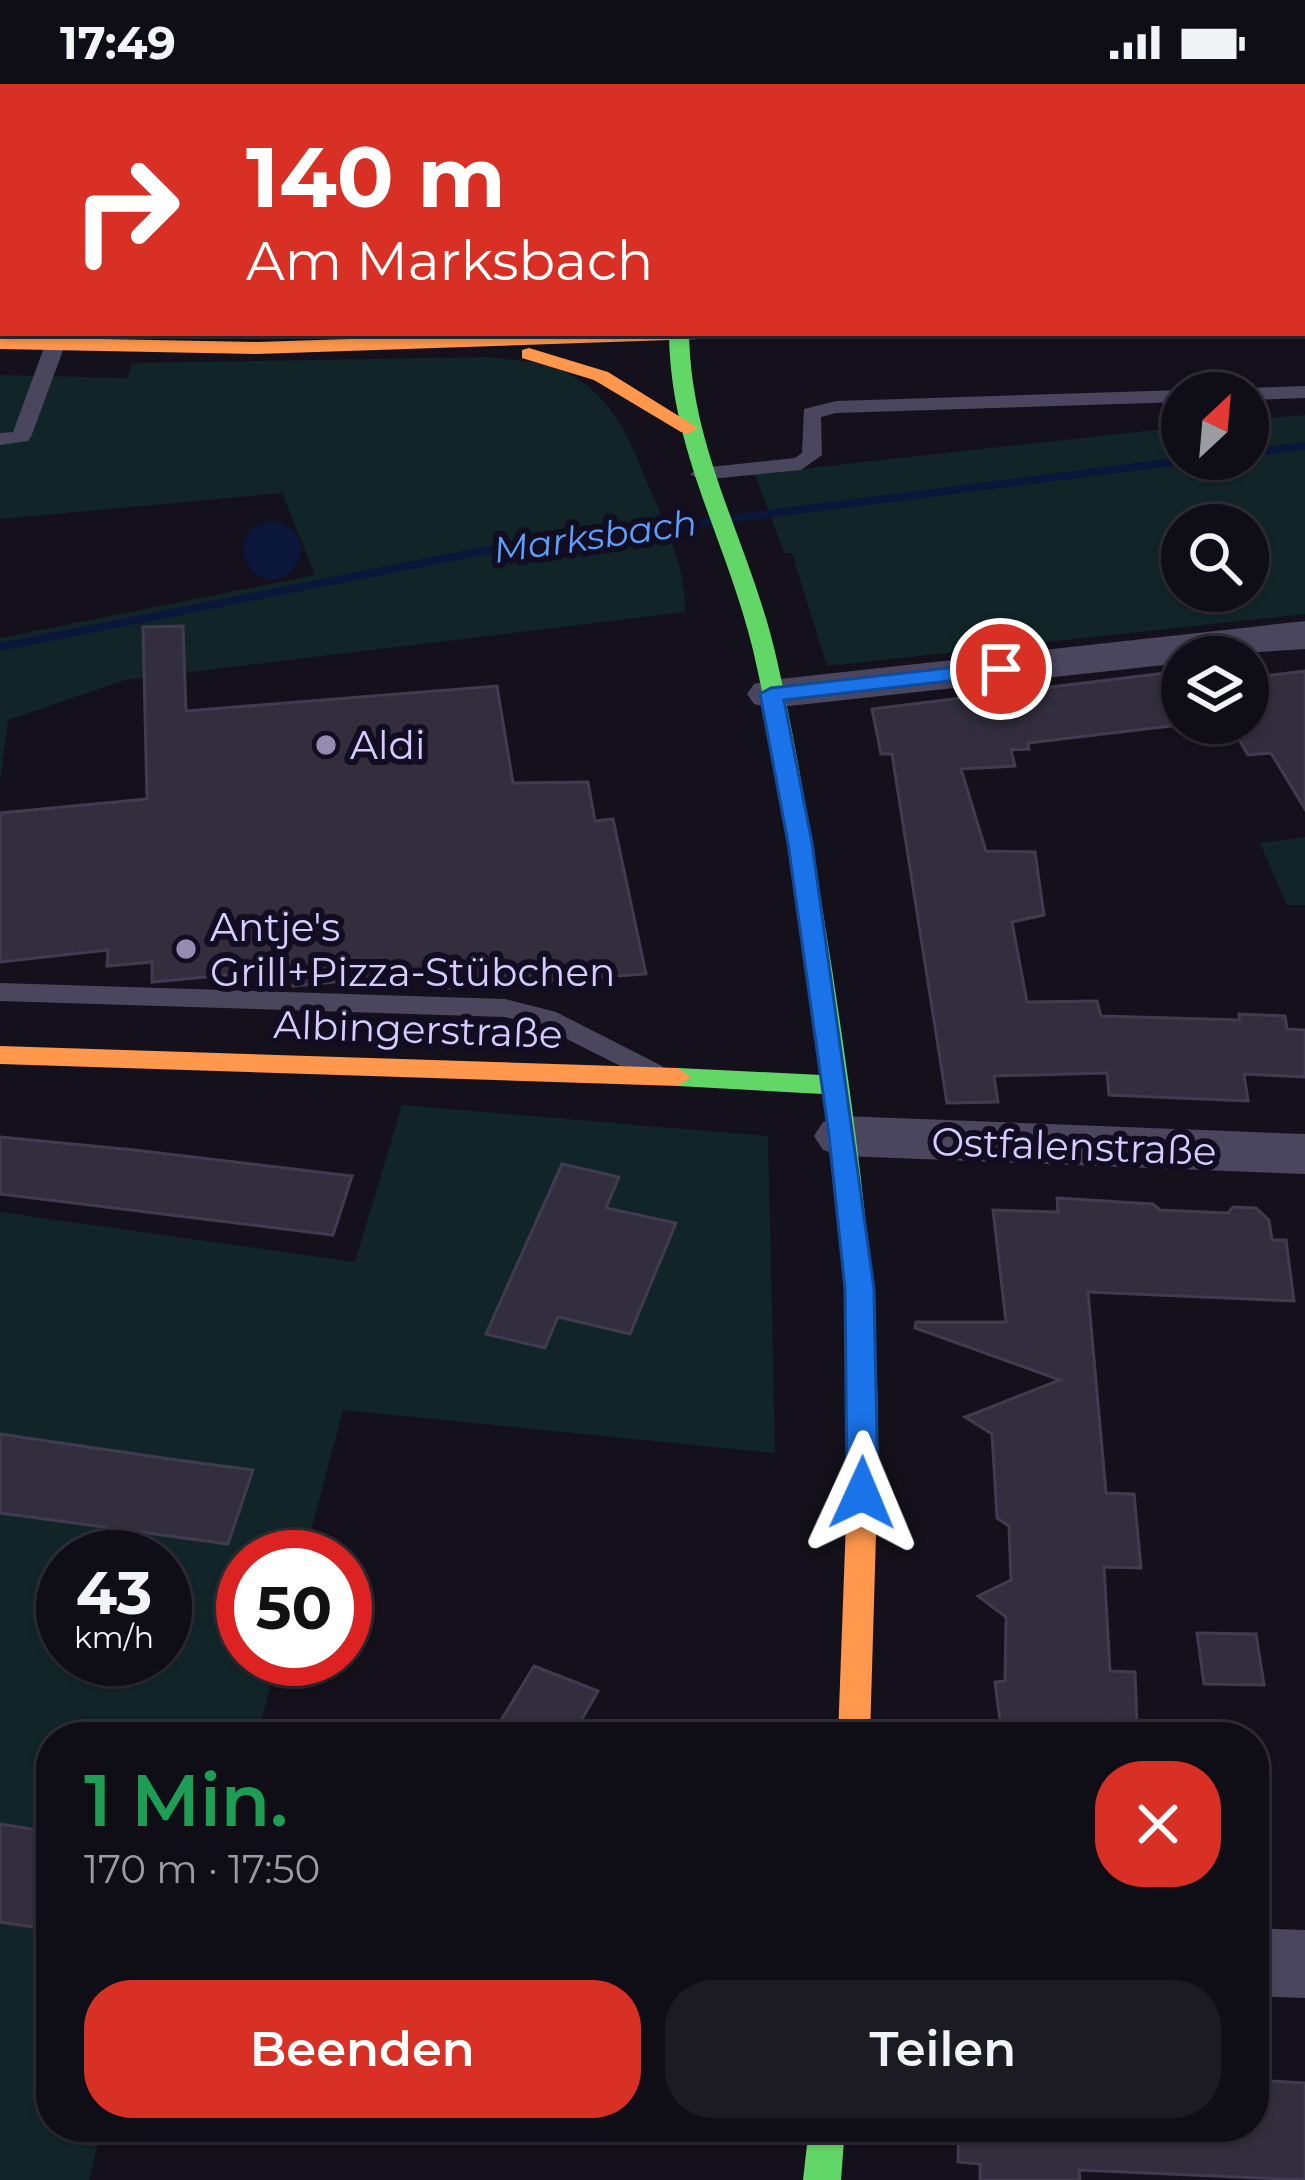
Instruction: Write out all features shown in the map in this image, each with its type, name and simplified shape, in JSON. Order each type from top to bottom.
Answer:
[{"type":"main road","points":[[0,343],[534,336]]},
{"type":"main road","points":[[679,336],[677,367],[688,428],[762,643],[800,843],[860,1289],[864,1447],[855,1722]]},
{"type":"main road","points":[[485,337],[601,376],[688,428]]},
{"type":"main road","name":"Albingerstraße","points":[[0,1055],[662,1078],[837,1111]]},
{"type":"main road","points":[[822,2180],[826,2142]]},
{"type":"street","points":[[771,694],[1305,635]]},
{"type":"street","name":"Ostfalenstraße","points":[[837,1111],[1305,1154]]},
{"type":"street","points":[[1269,1963],[1305,1964]]},
{"type":"lane","points":[[0,439],[21,437],[55,345]]},
{"type":"lane","points":[[1269,393],[1305,392]]},
{"type":"lane","points":[[704,485],[801,464],[812,455],[811,413],[836,407],[1161,397]]},
{"type":"lane","points":[[0,992],[505,1008],[547,1018],[662,1078]]},
{"type":"green space","points":[[488,357],[562,370],[609,408],[629,441],[670,539],[683,581],[685,612],[125,680],[8,720],[0,782],[0,638],[315,575],[282,493],[0,519],[0,375],[127,378],[132,363]]},
{"type":"green space","points":[[1305,415],[1305,614],[827,666],[792,553],[784,553],[755,474],[1161,429],[1161,480],[1269,480],[1269,418]]},
{"type":"green space","points":[[1305,837],[1305,905],[1287,905],[1260,843]]},
{"type":"green space","points":[[402,1105],[768,1136],[775,1453],[343,1410],[311,1530],[216,1530],[216,1686],[270,1686],[261,1722],[36,1722],[36,2142],[98,2142],[89,2180],[0,2180],[0,1212],[355,1262]]},
{"type":"water","points":[[272,521],[292,530],[301,550],[292,570],[272,579],[252,570],[243,550],[252,530]]},
{"type":"building","points":[[183,626],[186,711],[497,686],[513,783],[588,782],[595,821],[613,819],[646,974],[436,989],[435,972],[293,986],[292,969],[152,982],[152,962],[107,966],[108,950],[0,962],[0,813],[147,799],[143,627]]},
{"type":"building","points":[[1305,671],[1305,809],[1271,753],[1248,755],[1241,744],[1269,744],[1269,675]]},
{"type":"building","points":[[1161,674],[1161,727],[1028,743],[1029,749],[1011,750],[1015,766],[961,769],[986,851],[1035,852],[1044,915],[1012,922],[1027,1002],[1097,1001],[1101,1016],[1240,1020],[1239,1014],[1285,1016],[1287,1029],[1305,1030],[1305,1077],[1244,1074],[1248,1101],[1109,1095],[1107,1073],[994,1076],[998,1102],[947,1103],[892,754],[881,754],[872,709]]},
{"type":"building","points":[[0,1137],[352,1176],[333,1235],[0,1194]]},
{"type":"building","points":[[562,1164],[619,1177],[606,1208],[676,1223],[630,1334],[558,1317],[545,1348],[486,1334]]},
{"type":"building","points":[[1057,1198],[1153,1204],[1160,1210],[1228,1213],[1233,1207],[1256,1208],[1269,1220],[1272,1240],[1286,1240],[1294,1301],[1088,1292],[1106,1493],[1134,1494],[1141,1568],[1104,1567],[1110,1671],[1135,1672],[1137,1722],[1000,1722],[995,1682],[1005,1681],[1006,1617],[978,1596],[1011,1580],[1009,1526],[997,1518],[992,1434],[965,1417],[1060,1380],[915,1328],[916,1322],[1006,1322],[993,1210],[1058,1212]]},
{"type":"building","points":[[0,1434],[253,1470],[233,1530],[216,1530],[216,1542],[192,1539],[192,1530],[125,1530],[0,1513]]},
{"type":"building","points":[[1197,1633],[1256,1634],[1264,1685],[1204,1684]]},
{"type":"building","points":[[534,1666],[598,1691],[580,1722],[500,1722]]},
{"type":"building","points":[[0,1824],[36,1830],[36,1928],[0,1922]]},
{"type":"building","points":[[1269,2081],[1305,2083],[1305,2180],[1079,2170],[1080,2180],[980,2180],[980,2164],[958,2162],[959,2142],[1269,2142]]},
{"type":"waterway","name":"Marksbach","points":[[1269,450],[1305,446]]},
{"type":"waterway","name":"Marksbach","points":[[0,647],[494,549],[1161,463]]},
{"type":"traffic: fast","points":[[679,336],[686,415],[763,647],[796,821],[854,1231],[863,1467]]},
{"type":"traffic: fast","points":[[678,1077],[832,1085]]},
{"type":"traffic: fast","points":[[822,2180],[826,2142]]},
{"type":"traffic: slow","points":[[0,343],[257,348],[611,336]]},
{"type":"traffic: slow","points":[[529,354],[601,376],[688,428]]},
{"type":"traffic: slow","points":[[0,1055],[678,1077]]},
{"type":"traffic: slow","points":[[854,1722],[863,1467]]},
{"type":"place","name":"Aldi","points":[[326,745]]},
{"type":"place","name":"Antje's Grill+Pizza-Stübchen","points":[[186,949]]},
{"type":"route","points":[[862,1493],[860,1289],[800,843],[771,694],[1001,669]]}]
